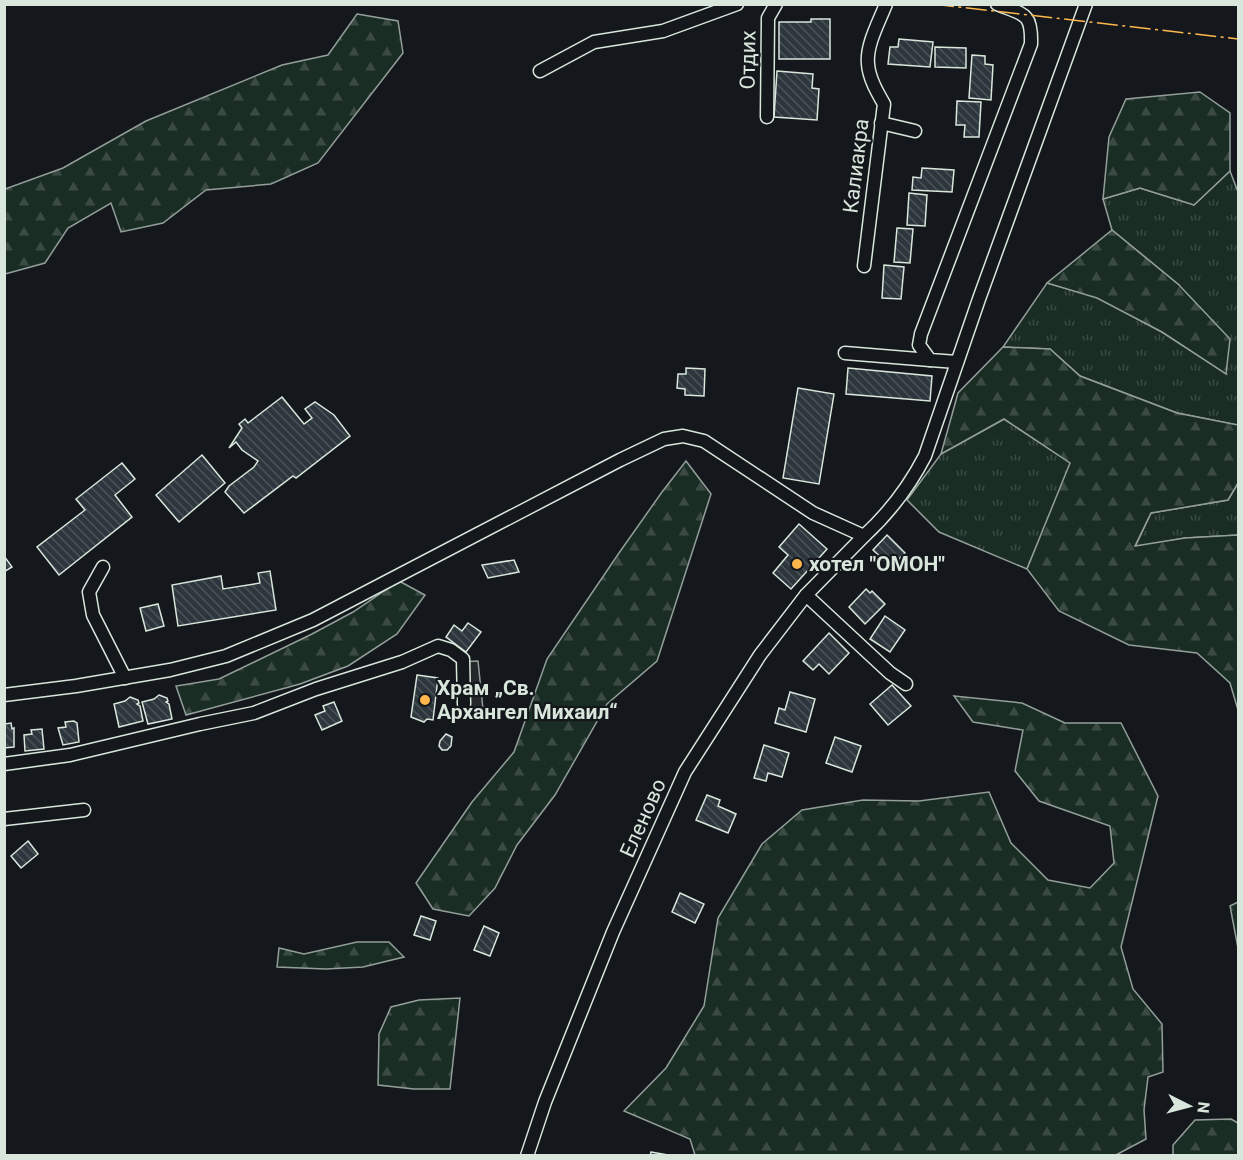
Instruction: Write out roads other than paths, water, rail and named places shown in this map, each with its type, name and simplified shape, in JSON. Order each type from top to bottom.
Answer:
[{"type":"street","points":[[540,71],[594,42],[663,31],[737,4]]},
{"type":"street","points":[[761,4],[768,18]]},
{"type":"street","name":"Отдих","points":[[767,117],[768,18],[776,4]]},
{"type":"street","name":"Калиакра","points":[[864,266],[884,104],[873,83],[868,63],[870,47],[886,4]]},
{"type":"street","points":[[930,360],[919,345],[921,334],[1031,44],[1031,26],[1025,15],[998,4]]},
{"type":"street","name":"Еленово","points":[[527,1155],[545,1102],[613,932],[685,772],[760,656],[806,595],[886,515],[917,472],[925,456],[1086,4]]},
{"type":"street","points":[[881,123],[915,131]]},
{"type":"street","points":[[845,353],[957,362]]},
{"type":"street","points":[[4,695],[125,678],[226,656],[313,620],[620,460],[664,440],[683,436],[704,441],[813,513],[864,536]]},
{"type":"street","points":[[103,567],[89,592],[93,615],[125,678]]},
{"type":"street","points":[[806,595],[890,673],[906,684]]},
{"type":"street","points":[[4,764],[92,751],[254,713],[316,689],[402,662],[438,646],[451,650],[463,659],[464,704]]},
{"type":"street","points":[[4,819],[84,810]]},
{"type":"place","name":"хотел \"ОМОН\"","points":[[797,564]]},
{"type":"place","name":"Храм „Св. Архангел Михаил“","points":[[425,700]]}]
